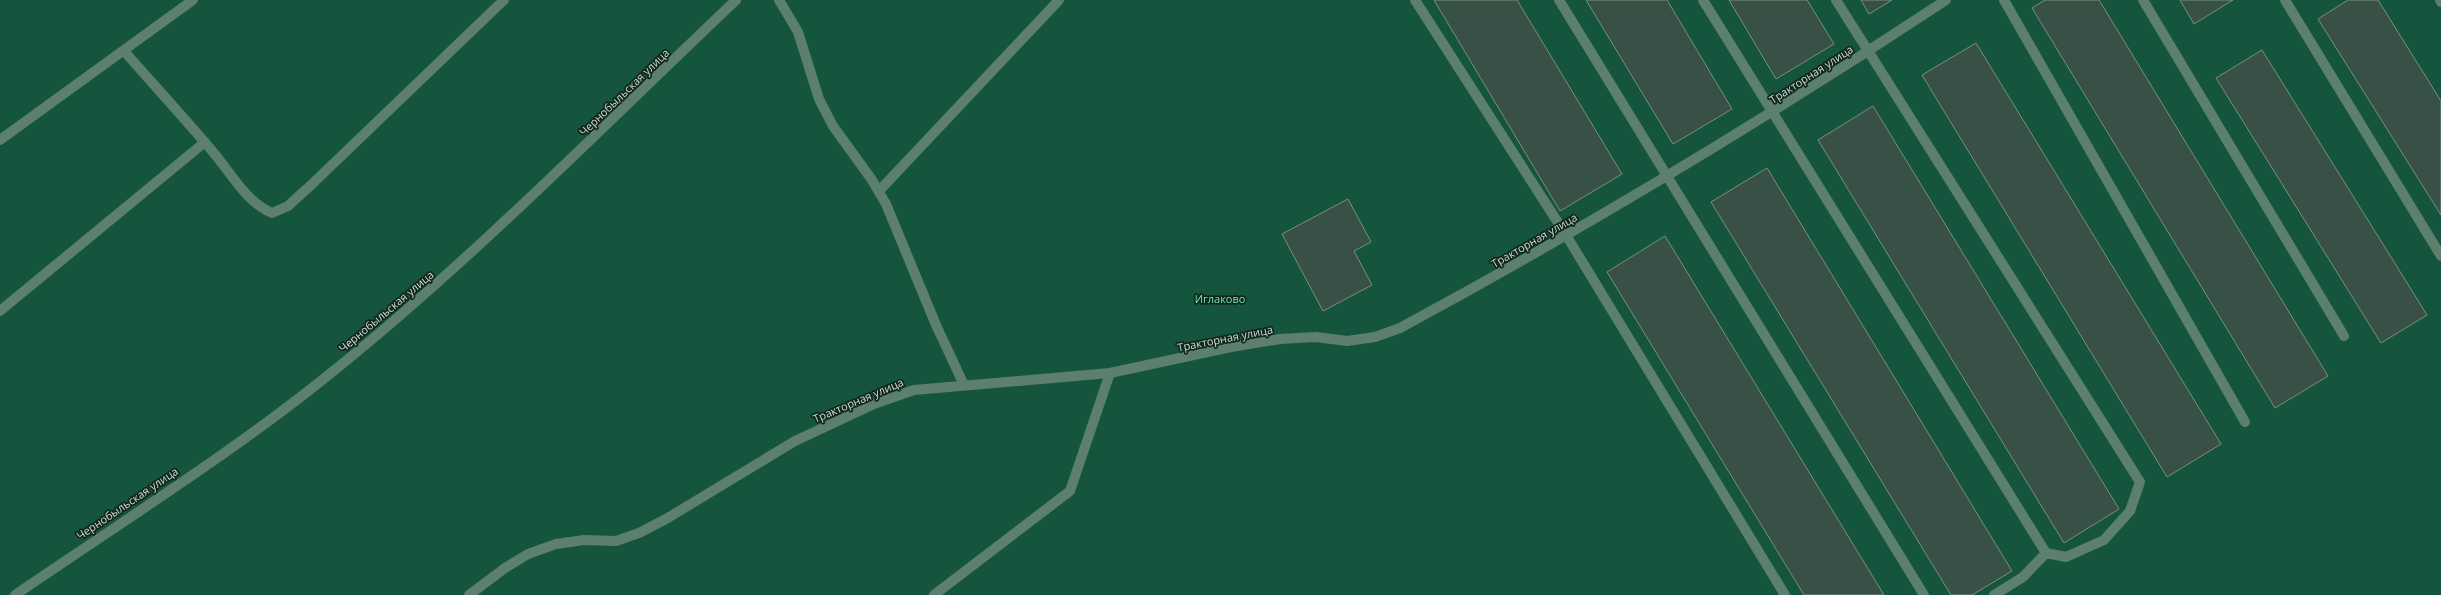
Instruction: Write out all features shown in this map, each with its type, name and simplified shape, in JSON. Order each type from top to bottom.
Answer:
[{"type":"street","points":[[0,140],[193,0]]},
{"type":"street","points":[[124,51],[205,142],[260,208],[272,213],[288,206],[504,0]]},
{"type":"street","name":"Чернобыльская улица","points":[[14,595],[284,410],[332,372],[473,251],[736,0]]},
{"type":"street","points":[[779,0],[798,32],[820,99],[830,119],[879,192],[964,385]]},
{"type":"street","points":[[879,192],[1059,0]]},
{"type":"street","points":[[1415,0],[1566,235],[1785,595]]},
{"type":"street","points":[[1559,0],[1924,595]]},
{"type":"street","points":[[1704,0],[2046,553],[2066,557],[2104,540],[2130,511],[2140,482],[1867,52],[1836,0]]},
{"type":"street","name":"Тракторная улица","points":[[469,595],[505,568],[528,554],[556,544],[584,540],[616,541],[639,533],[666,519],[795,441],[874,404],[914,390],[1110,373],[1231,347],[1280,339],[1316,337],[1347,341],[1375,337],[1400,328],[1667,177],[1867,52],[1946,0]]},
{"type":"street","points":[[2004,0],[2245,422]]},
{"type":"street","points":[[2143,0],[2344,336]]},
{"type":"street","points":[[2285,0],[2441,256]]},
{"type":"street","points":[[0,312],[205,142]]},
{"type":"street","points":[[934,595],[1070,491],[1110,373]]},
{"type":"street","points":[[1994,595],[2023,577],[2046,553]]},
{"type":"green space","name":"Иглаково","points":[[0,0],[2441,0],[2441,595],[0,595]]},
{"type":"building","points":[[1434,0],[1517,0],[1622,174],[1560,211]]},
{"type":"building","points":[[1586,0],[1667,0],[1732,109],[1673,144]]},
{"type":"building","points":[[1729,0],[1807,0],[1834,44],[1776,79]]},
{"type":"building","points":[[1861,0],[1892,0],[1869,14]]},
{"type":"building","points":[[2045,0],[2099,0],[2328,376],[2275,408],[2032,8]]},
{"type":"building","points":[[2180,0],[2233,0],[2194,24]]},
{"type":"building","points":[[2348,0],[2378,0],[2441,101],[2441,215],[2318,19]]},
{"type":"building","points":[[1976,43],[2221,444],[2167,477],[1922,75]]},
{"type":"building","points":[[2262,50],[2427,315],[2381,343],[2216,78]]},
{"type":"building","points":[[1873,106],[2119,509],[2064,543],[1818,140]]},
{"type":"building","points":[[1767,168],[2012,571],[1972,595],[1951,595],[1711,202]]},
{"type":"building","points":[[1348,199],[1371,242],[1354,251],[1372,285],[1323,311],[1282,234]]},
{"type":"building","points":[[1665,236],[1884,595],[1804,595],[1607,272]]}]
